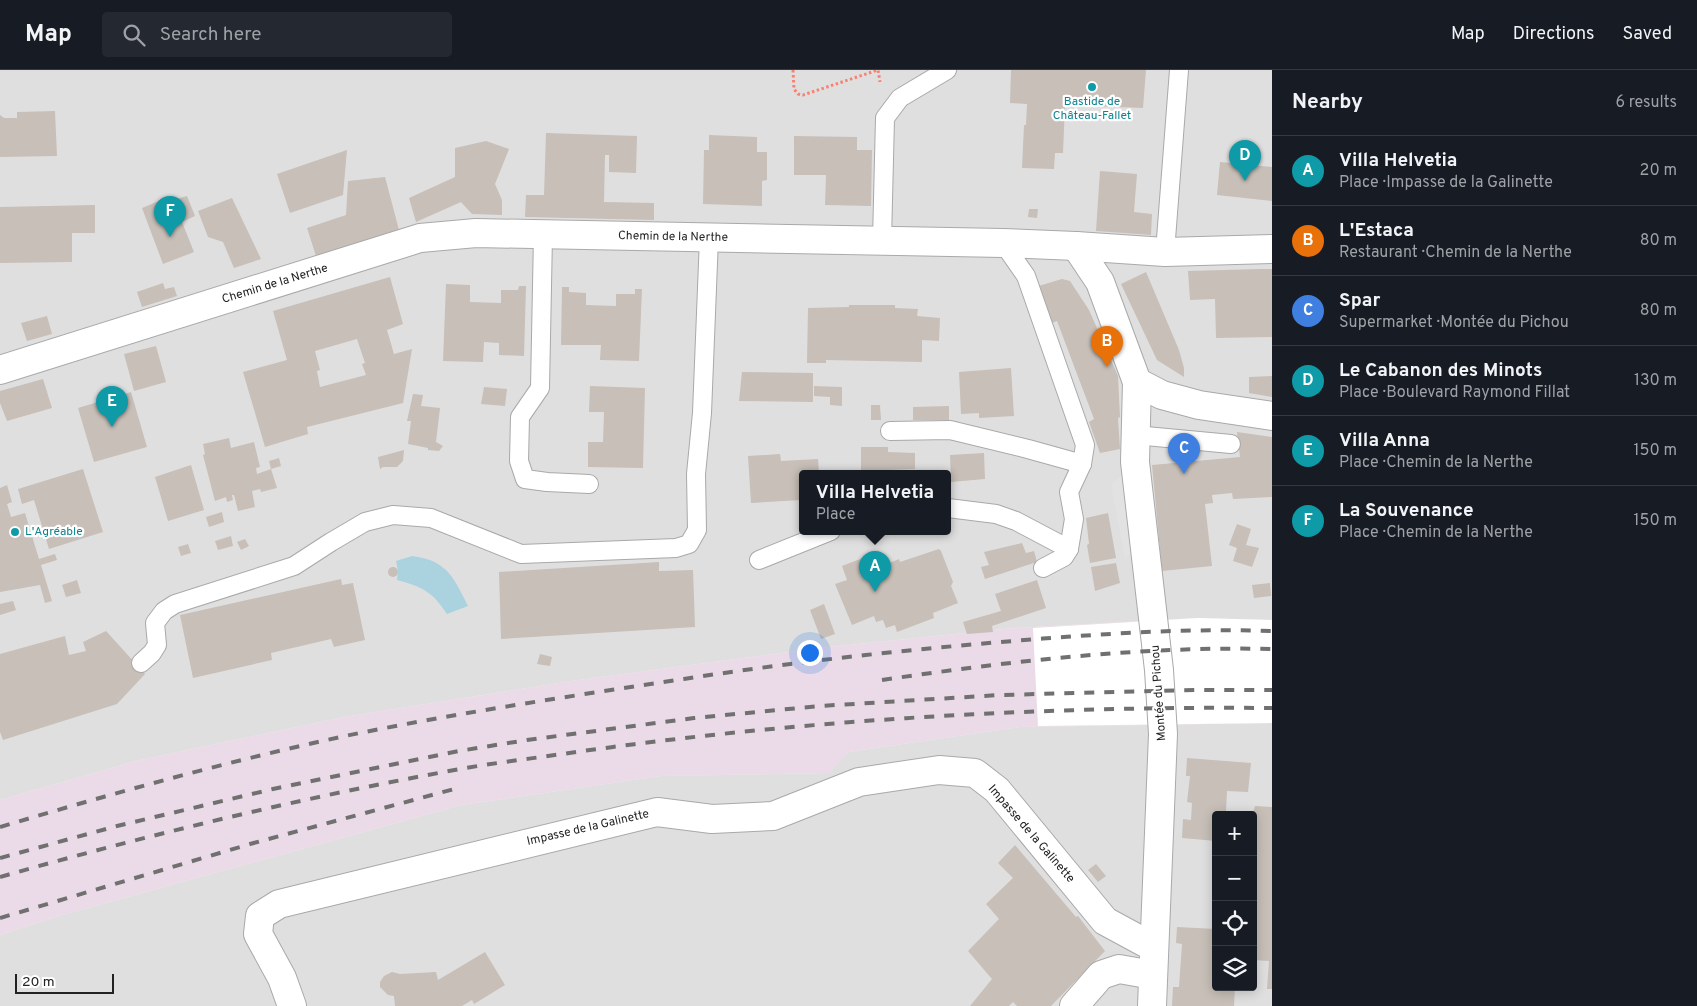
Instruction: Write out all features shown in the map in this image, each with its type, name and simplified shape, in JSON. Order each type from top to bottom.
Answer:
[{"type":"street","name":"Chemin de la Nerthe","points":[[0,370],[420,238],[476,233],[1003,243],[1165,252],[1272,249]]},
{"type":"street","points":[[1076,246],[1100,282],[1137,382],[1162,395],[1199,405],[1272,416]]},
{"type":"street","name":"Montée du Pichou","points":[[1137,382],[1136,472],[1159,670],[1163,734],[1152,1006]]},
{"type":"street","name":"Impasse de la Galinette","points":[[292,1006],[282,978],[258,934],[260,916],[279,904],[657,812],[712,818],[773,816],[860,782],[939,770],[975,773],[997,790],[1105,921],[1153,948]]},
{"type":"street","points":[[1074,1006],[1101,975],[1119,969],[1153,975]]},
{"type":"lane","points":[[882,241],[885,118],[900,98],[947,70]]},
{"type":"lane","points":[[1165,252],[1178,70]]},
{"type":"lane","points":[[543,235],[540,388],[520,418],[519,461],[524,478],[547,482],[589,484]]},
{"type":"lane","points":[[141,663],[152,653],[157,645],[154,623],[164,611],[175,604],[294,566],[365,522],[393,515],[431,518],[521,554],[676,548],[689,544],[697,530],[696,474],[702,404],[709,238]]},
{"type":"lane","points":[[1003,243],[1026,276],[1085,444],[1082,464],[1069,492],[1074,519],[1069,548],[1064,557],[1043,568]]},
{"type":"lane","points":[[890,430],[950,430],[1082,464]]},
{"type":"lane","points":[[1135,435],[1231,444]]},
{"type":"lane","points":[[951,508],[996,514],[1016,521],[1069,548]]},
{"type":"lane","points":[[759,560],[821,535]]},
{"type":"path","points":[[793,70],[794,89],[798,94],[803,95],[878,70],[885,118]]},
{"type":"shaded area","points":[[0,70],[1272,70],[1272,620],[1198,618],[1014,628],[819,648],[578,680],[344,717],[136,761],[0,800]]},
{"type":"shaded area","points":[[1135,462],[1143,540],[1125,559],[1111,485]]},
{"type":"shaded area","points":[[1198,618],[1272,620],[1272,723],[1019,727],[848,752],[829,773],[661,776],[461,805],[59,916],[0,935],[0,800],[136,761],[344,717],[578,680],[819,648],[1014,628]]},
{"type":"shaded area","points":[[1272,723],[1272,1006],[0,1006],[0,935],[59,916],[461,805],[661,776],[829,773],[848,752],[1019,727]]},
{"type":"water","points":[[412,556],[434,562],[448,572],[468,606],[447,614],[426,591],[397,580],[396,561]]},
{"type":"pier","points":[[1198,618],[1272,620],[1272,723],[1038,726],[1033,628]]},
{"type":"building","points":[[1011,70],[1146,70],[1143,108],[1065,105],[1063,153],[1055,153],[1054,169],[1022,168],[1027,104],[1010,103]]},
{"type":"building","points":[[55,111],[57,156],[0,157],[0,115],[4,118],[17,118],[17,112]]},
{"type":"building","points":[[546,133],[637,136],[636,173],[609,172],[609,155],[605,155],[604,202],[654,203],[654,220],[525,217],[526,195],[544,195]]},
{"type":"building","points":[[709,135],[757,137],[757,152],[767,152],[767,180],[762,181],[762,206],[703,204],[704,150],[709,150]]},
{"type":"building","points":[[794,136],[857,137],[857,150],[872,150],[871,206],[825,205],[826,175],[794,175]]},
{"type":"building","points":[[486,141],[509,149],[495,184],[502,200],[502,215],[472,214],[461,202],[416,222],[409,198],[455,177],[455,148]]},
{"type":"building","points":[[347,150],[343,195],[290,213],[277,174]]},
{"type":"building","points":[[1220,162],[1272,167],[1272,201],[1217,195]]},
{"type":"building","points":[[1100,171],[1137,174],[1134,212],[1152,214],[1151,235],[1096,231]]},
{"type":"building","points":[[385,177],[399,230],[316,256],[307,228],[346,215],[348,181]]},
{"type":"building","points":[[171,196],[170,201],[187,196],[195,216],[182,222],[194,252],[163,264],[142,208]]},
{"type":"building","points":[[232,198],[261,259],[234,268],[223,242],[208,237],[198,211]]},
{"type":"building","points":[[95,205],[95,233],[72,233],[72,262],[0,263],[0,207]]},
{"type":"building","points":[[1029,209],[1038,209],[1037,218],[1028,217]]},
{"type":"building","points":[[1272,269],[1272,337],[1216,338],[1215,299],[1190,300],[1188,271]]},
{"type":"building","points":[[1146,272],[1179,350],[1184,368],[1184,377],[1157,360],[1121,284]]},
{"type":"building","points":[[390,277],[403,324],[387,330],[394,354],[412,349],[403,403],[307,427],[308,434],[265,447],[243,372],[287,360],[273,311]],"holes":[[[357,339],[365,363],[362,364],[366,375],[320,387],[317,371],[320,370],[315,351]]]},
{"type":"building","points":[[1062,279],[1070,281],[1089,310],[1118,376],[1120,449],[1100,453],[1089,422],[1094,419],[1057,321],[1047,325],[1035,287]]},
{"type":"building","points":[[163,283],[165,289],[174,287],[177,296],[142,307],[137,292]]},
{"type":"building","points":[[446,284],[470,285],[470,302],[501,303],[501,290],[518,290],[519,286],[526,286],[524,356],[499,355],[499,343],[484,342],[483,362],[443,361]]},
{"type":"building","points":[[562,287],[569,287],[569,292],[586,293],[586,305],[616,306],[616,294],[635,294],[635,289],[642,289],[639,361],[600,360],[601,345],[561,345]]},
{"type":"building","points":[[849,305],[895,305],[895,308],[918,309],[917,316],[940,318],[939,341],[922,340],[922,362],[826,360],[826,363],[807,363],[808,308],[849,307]]},
{"type":"building","points":[[47,316],[52,334],[27,341],[21,323]]},
{"type":"building","points":[[156,346],[166,382],[134,391],[124,354]]},
{"type":"building","points":[[1011,368],[1014,416],[979,418],[979,413],[961,414],[959,372]]},
{"type":"building","points":[[742,372],[813,373],[813,402],[739,401]]},
{"type":"building","points":[[1272,376],[1272,397],[1249,393],[1249,377]]},
{"type":"building","points":[[43,379],[52,408],[7,421],[0,403],[0,391]]},
{"type":"building","points":[[590,386],[645,388],[643,468],[588,467],[588,442],[603,442],[604,412],[589,412]]},
{"type":"building","points":[[814,386],[842,387],[842,406],[830,405],[830,397],[814,396]]},
{"type":"building","points":[[484,387],[507,389],[505,406],[481,404]]},
{"type":"building","points":[[131,392],[147,447],[94,462],[78,408]]},
{"type":"building","points":[[413,394],[423,395],[421,406],[440,408],[436,442],[443,446],[439,451],[408,444],[411,421],[407,421]]},
{"type":"building","points":[[871,405],[880,405],[881,420],[871,420]]},
{"type":"building","points":[[949,406],[949,420],[913,420],[913,407]]},
{"type":"building","points":[[1237,432],[1272,437],[1272,497],[1233,499],[1232,493],[1212,495],[1213,503],[1205,504],[1212,566],[1162,571],[1152,465],[1240,457]]},
{"type":"building","points":[[229,438],[231,448],[254,442],[260,467],[256,468],[257,474],[271,469],[277,488],[261,492],[260,489],[252,491],[255,507],[238,511],[234,495],[232,495],[233,500],[227,502],[226,497],[215,501],[203,455],[205,454],[203,444]]},
{"type":"building","points":[[861,447],[888,447],[888,452],[915,453],[915,469],[861,470]]},
{"type":"building","points":[[404,450],[403,461],[397,467],[383,467],[380,469],[378,457]]},
{"type":"building","points":[[984,453],[985,479],[951,482],[950,455]]},
{"type":"building","points":[[780,454],[781,461],[818,459],[819,470],[799,470],[799,500],[751,503],[748,456]]},
{"type":"building","points":[[279,458],[281,466],[271,469],[269,461]]},
{"type":"building","points":[[191,465],[204,510],[168,521],[155,477]]},
{"type":"building","points":[[83,469],[103,532],[49,549],[34,500],[22,504],[18,489]]},
{"type":"building","points":[[7,485],[12,502],[7,504],[11,517],[25,513],[39,559],[55,554],[57,560],[41,565],[52,601],[45,603],[40,585],[0,592],[0,488]]},
{"type":"building","points":[[222,512],[224,522],[209,527],[206,517]]},
{"type":"building","points":[[1108,513],[1116,558],[1090,563],[1086,518]]},
{"type":"building","points":[[1237,524],[1251,529],[1246,545],[1259,548],[1252,567],[1233,561],[1237,548],[1229,545]]},
{"type":"building","points":[[231,536],[233,546],[218,550],[215,541]]},
{"type":"building","points":[[245,539],[249,546],[241,550],[237,542]]},
{"type":"building","points":[[1022,543],[1026,553],[1034,551],[1037,562],[985,579],[981,567],[989,565],[984,552]]},
{"type":"building","points":[[188,544],[191,553],[181,556],[178,547]]},
{"type":"building","points":[[939,549],[953,582],[951,586],[958,603],[933,613],[934,618],[897,632],[895,625],[886,628],[883,620],[876,622],[874,616],[852,625],[835,584],[847,580],[842,566],[868,556],[873,570],[899,559],[900,562]]},
{"type":"building","points":[[659,562],[659,571],[693,570],[695,627],[501,639],[499,572]]},
{"type":"building","points":[[1116,563],[1120,583],[1095,591],[1091,567]]},
{"type":"building","points":[[393,567],[398,572],[393,577],[388,572]]},
{"type":"building","points":[[341,579],[342,585],[353,583],[365,640],[334,647],[331,639],[271,653],[272,660],[193,678],[180,615]]},
{"type":"building","points":[[77,580],[81,593],[66,597],[62,585]]},
{"type":"building","points":[[1037,580],[1046,608],[992,626],[993,632],[967,634],[963,622],[1001,611],[995,594]]},
{"type":"building","points":[[1270,583],[1271,596],[1254,598],[1252,585]]},
{"type":"building","points":[[13,601],[16,610],[0,615],[0,604]]},
{"type":"building","points":[[824,604],[835,634],[821,639],[810,610]]},
{"type":"building","points":[[106,631],[145,674],[117,704],[3,740],[0,732],[0,654],[65,636],[69,655],[86,651],[83,642]]},
{"type":"building","points":[[540,654],[552,657],[550,666],[537,664]]},
{"type":"building","points":[[1187,758],[1251,763],[1248,792],[1227,791],[1226,811],[1212,811],[1212,841],[1182,838],[1183,819],[1191,820],[1192,803],[1187,802],[1190,776],[1186,776]]},
{"type":"building","points":[[1255,806],[1272,807],[1272,989],[1267,989],[1269,961],[1257,960],[1257,811],[1254,811]]},
{"type":"building","points":[[1015,845],[1076,917],[1078,916],[1105,951],[1051,1006],[1017,1006],[1013,1002],[1009,1006],[970,1006],[992,979],[968,951],[999,919],[986,904],[1013,878],[998,863]]},
{"type":"building","points":[[1096,864],[1106,876],[1098,882],[1088,870]]},
{"type":"building","points":[[1177,927],[1212,929],[1212,991],[1235,991],[1234,1006],[1172,1006],[1173,987],[1179,987],[1182,944],[1176,943]]},
{"type":"building","points":[[485,952],[505,985],[474,1004],[472,1000],[462,1006],[395,1006],[394,996],[388,995],[380,987],[380,982],[384,976],[392,972],[400,974],[436,972],[438,980]]},
{"type":"railway","points":[[0,827],[172,778],[258,756],[345,736],[514,705],[725,673],[889,652],[1142,632],[1272,631]]},
{"type":"railway","points":[[882,680],[1028,661],[1125,652],[1272,649]]},
{"type":"railway","points":[[0,858],[117,826],[273,789],[459,751],[527,740],[694,718],[820,706],[1000,695],[1272,690]]},
{"type":"railway","points":[[0,877],[171,831],[286,804],[473,767],[650,742],[827,724],[1005,713],[1183,708],[1272,708]]},
{"type":"railway","points":[[0,918],[250,844],[458,788]]},
{"type":"place","name":"Bastide de Château-Fallet","points":[[1092,87]]},
{"type":"place","name":"Le Cabanon des Minots","points":[[1245,181]]},
{"type":"place","name":"La Souvenance","points":[[170,237]]},
{"type":"place","name":"L'Estaca","points":[[1107,367]]},
{"type":"place","name":"Villa Anna","points":[[112,427]]},
{"type":"place","name":"Spar","points":[[1184,474]]},
{"type":"place","name":"L'Agréable","points":[[15,532]]},
{"type":"place","name":"Villa Helvetia","points":[[875,592]]}]
